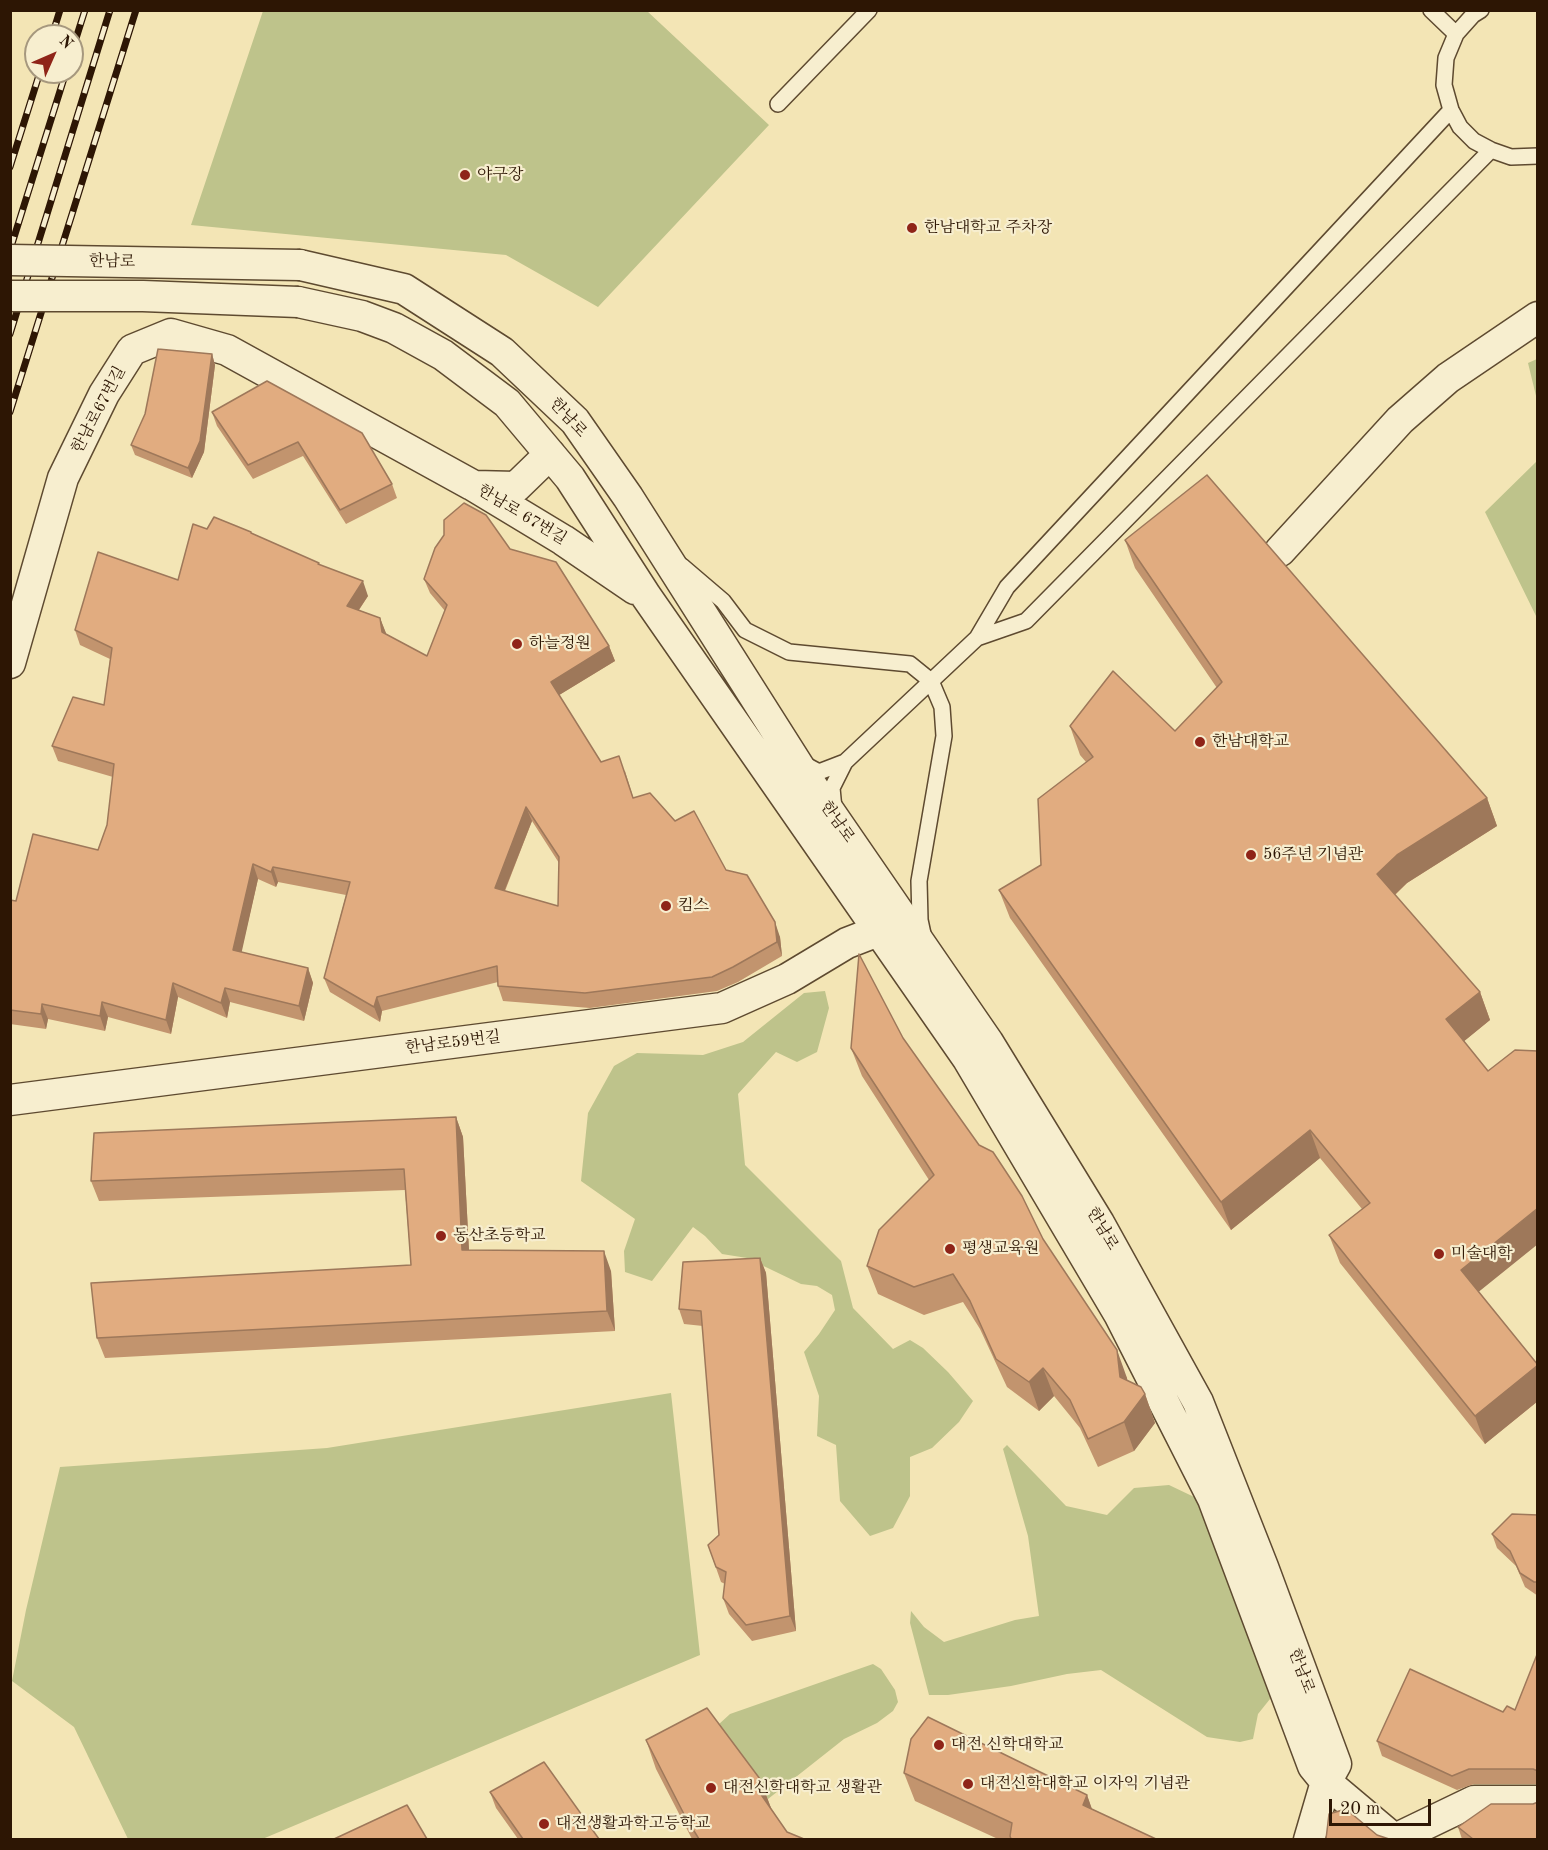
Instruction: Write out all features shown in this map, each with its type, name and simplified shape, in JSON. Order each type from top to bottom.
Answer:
[{"type":"street","name":"한남로","points":[[10,260],[300,265],[404,289],[502,352],[575,421],[628,497],[793,758],[988,1042],[1099,1223],[1198,1402],[1336,1764],[1326,1782]]},
{"type":"street","name":"한남로","points":[[10,297],[143,296],[298,302],[362,316],[394,328],[443,355],[507,403],[570,478],[646,596],[968,1059],[1119,1314],[1213,1499],[1313,1766],[1326,1782],[1395,1839]]},
{"type":"street","points":[[1280,551],[1401,420],[1448,378],[1538,317]]},
{"type":"street","name":"한남로67번길","points":[[10,663],[63,478],[104,394],[132,350],[171,334],[226,350],[472,485]]},
{"type":"street","name":"한남로 67번길","points":[[472,485],[516,487],[550,454]]},
{"type":"street","name":"한남로 67번길","points":[[472,485],[563,540],[646,596]]},
{"type":"street","name":"한남로59번길","points":[[10,1100],[722,1008],[787,979],[847,943],[878,931]]},
{"type":"street","points":[[1309,1839],[1326,1782]]},
{"type":"street","points":[[1395,1839],[1474,1801],[1538,1801]]},
{"type":"lane","points":[[778,104],[869,10]]},
{"type":"lane","points":[[1431,10],[1456,34]]},
{"type":"lane","points":[[1481,10],[1473,15],[1456,34],[1446,58],[1444,85],[1451,110],[1460,127],[1474,141],[1491,150],[1511,157],[1538,156]]},
{"type":"lane","points":[[835,820],[832,788],[845,762],[977,638],[1007,587],[1451,110]]},
{"type":"lane","points":[[977,638],[1026,621],[1491,150]]},
{"type":"lane","points":[[656,543],[723,601],[745,630],[789,652],[909,664],[931,681],[942,707],[944,736],[919,881],[920,920],[928,955]]},
{"type":"lane","points":[[793,758],[819,772],[845,762]]},
{"type":"green space","name":"야구장","points":[[263,11],[647,11],[769,125],[598,307],[506,255],[191,225]]},
{"type":"green space","points":[[1537,359],[1537,400],[1528,363]]},
{"type":"green space","points":[[1537,461],[1537,618],[1485,512]]},
{"type":"green space","points":[[825,991],[829,1008],[817,1052],[797,1062],[776,1052],[738,1094],[745,1165],[841,1261],[853,1308],[893,1349],[910,1340],[923,1348],[973,1401],[959,1422],[932,1448],[910,1457],[910,1496],[893,1528],[870,1536],[840,1501],[836,1445],[817,1436],[819,1396],[804,1352],[835,1310],[832,1295],[817,1286],[801,1284],[747,1258],[722,1254],[693,1227],[652,1281],[625,1272],[624,1251],[635,1219],[581,1181],[588,1113],[614,1066],[637,1053],[703,1055],[743,1042],[804,993]]},
{"type":"green space","points":[[671,1393],[700,1655],[260,1840],[128,1839],[74,1727],[12,1681],[26,1610],[60,1467],[327,1448]]},
{"type":"green space","points":[[1007,1445],[1066,1506],[1107,1515],[1134,1488],[1169,1485],[1211,1505],[1282,1684],[1258,1714],[1253,1739],[1240,1742],[1207,1737],[1101,1670],[1067,1674],[1011,1686],[948,1695],[929,1695],[910,1623],[911,1611],[924,1627],[944,1642],[1015,1620],[1039,1616],[1028,1536],[1003,1449]]},
{"type":"green space","points":[[873,1664],[881,1669],[895,1690],[898,1702],[893,1711],[877,1723],[844,1739],[768,1799],[718,1725],[730,1714]]},
{"type":"building","points":[[158,349],[212,354],[200,441],[188,468],[131,445],[145,414]]},
{"type":"building","points":[[267,381],[362,433],[392,484],[340,510],[298,442],[248,465],[212,412]]},
{"type":"building","name":"56주년 기념관","points":[[1207,475],[1487,798],[1397,855],[1377,874],[1480,992],[1446,1019],[1488,1071],[1515,1050],[1538,1051],[1538,1208],[1461,1270],[1538,1365],[1475,1416],[1329,1235],[1370,1203],[1310,1130],[1221,1202],[999,890],[1041,865],[1038,799],[1093,757],[1070,726],[1113,671],[1175,731],[1222,682],[1125,540]]},
{"type":"building","points":[[464,503],[486,515],[510,549],[556,562],[609,646],[551,682],[601,762],[619,756],[633,798],[650,793],[675,821],[694,811],[726,870],[747,875],[775,922],[777,942],[712,977],[585,993],[498,986],[497,966],[377,997],[374,1007],[324,978],[350,882],[273,867],[271,872],[253,864],[233,950],[308,968],[299,1006],[225,988],[221,1003],[173,983],[166,1020],[102,1002],[100,1016],[42,1004],[41,1014],[10,1010],[10,900],[16,901],[33,834],[98,850],[107,825],[114,764],[52,746],[73,697],[104,705],[112,648],[75,630],[98,552],[178,580],[193,524],[207,529],[214,517],[318,564],[363,581],[347,606],[380,618],[382,632],[427,656],[447,605],[424,579],[435,548],[444,535],[444,520]],"holes":[[[526,807],[559,857],[558,906],[495,888]]]},
{"type":"building","points":[[859,954],[903,1038],[979,1145],[993,1152],[1022,1196],[1043,1239],[1117,1350],[1120,1377],[1141,1387],[1145,1394],[1124,1422],[1088,1439],[1070,1400],[1043,1368],[1029,1382],[996,1359],[970,1301],[953,1274],[914,1287],[867,1266],[879,1230],[934,1175],[851,1048]]},
{"type":"building","name":"동산초등학교","points":[[456,1117],[462,1250],[604,1251],[607,1311],[97,1338],[91,1283],[411,1265],[404,1169],[91,1181],[94,1133]]},
{"type":"building","points":[[760,1258],[790,1616],[746,1625],[723,1598],[726,1572],[716,1567],[708,1545],[719,1535],[701,1311],[679,1309],[683,1262]]},
{"type":"building","points":[[1512,1514],[1538,1515],[1538,1582],[1520,1573],[1510,1551],[1492,1534]]},
{"type":"building","points":[[1538,1652],[1538,1771],[1533,1769],[1469,1769],[1452,1776],[1377,1741],[1410,1669],[1503,1712],[1507,1706],[1515,1710]]},
{"type":"building","name":"대전신학대학교 생활관","points":[[707,1708],[760,1779],[760,1793],[787,1832],[804,1839],[699,1839],[646,1740]]},
{"type":"building","points":[[928,1717],[1087,1795],[1083,1805],[1156,1839],[1011,1839],[1012,1823],[904,1773],[911,1739]]},
{"type":"building","name":"대전생활과학고등학교","points":[[544,1762],[599,1839],[523,1839],[490,1792]]},
{"type":"building","points":[[1538,1802],[1538,1839],[1473,1839],[1458,1827],[1491,1804]]},
{"type":"building","points":[[407,1805],[427,1839],[334,1839]]},
{"type":"building","points":[[1346,1809],[1377,1835],[1389,1839],[1326,1839],[1329,1814]]},
{"type":"railway","points":[[56,24],[60,10]]},
{"type":"railway","points":[[81,24],[85,10]]},
{"type":"railway","points":[[10,334],[110,10]]},
{"type":"railway","points":[[10,412],[136,10]]},
{"type":"railway","points":[[10,167],[36,84]]},
{"type":"railway","points":[[10,250],[62,84]]},
{"type":"place","name":"야구장","points":[[465,175]]},
{"type":"place","name":"한남대학교 주차장","points":[[912,228]]},
{"type":"place","name":"하늘정원","points":[[517,644]]},
{"type":"place","name":"한남대학교","points":[[1200,742]]},
{"type":"place","name":"56주년 기념관","points":[[1251,855]]},
{"type":"place","name":"킴스","points":[[666,906]]},
{"type":"place","name":"동산초등학교","points":[[441,1236]]},
{"type":"place","name":"평생교육원","points":[[950,1249]]},
{"type":"place","name":"미술대학","points":[[1439,1254]]},
{"type":"place","name":"대전 신학대학교","points":[[939,1745]]},
{"type":"place","name":"대전신학대학교 이자익 기념관","points":[[968,1784]]},
{"type":"place","name":"대전신학대학교 생활관","points":[[711,1788]]},
{"type":"place","name":"대전생활과학고등학교","points":[[544,1824]]}]
